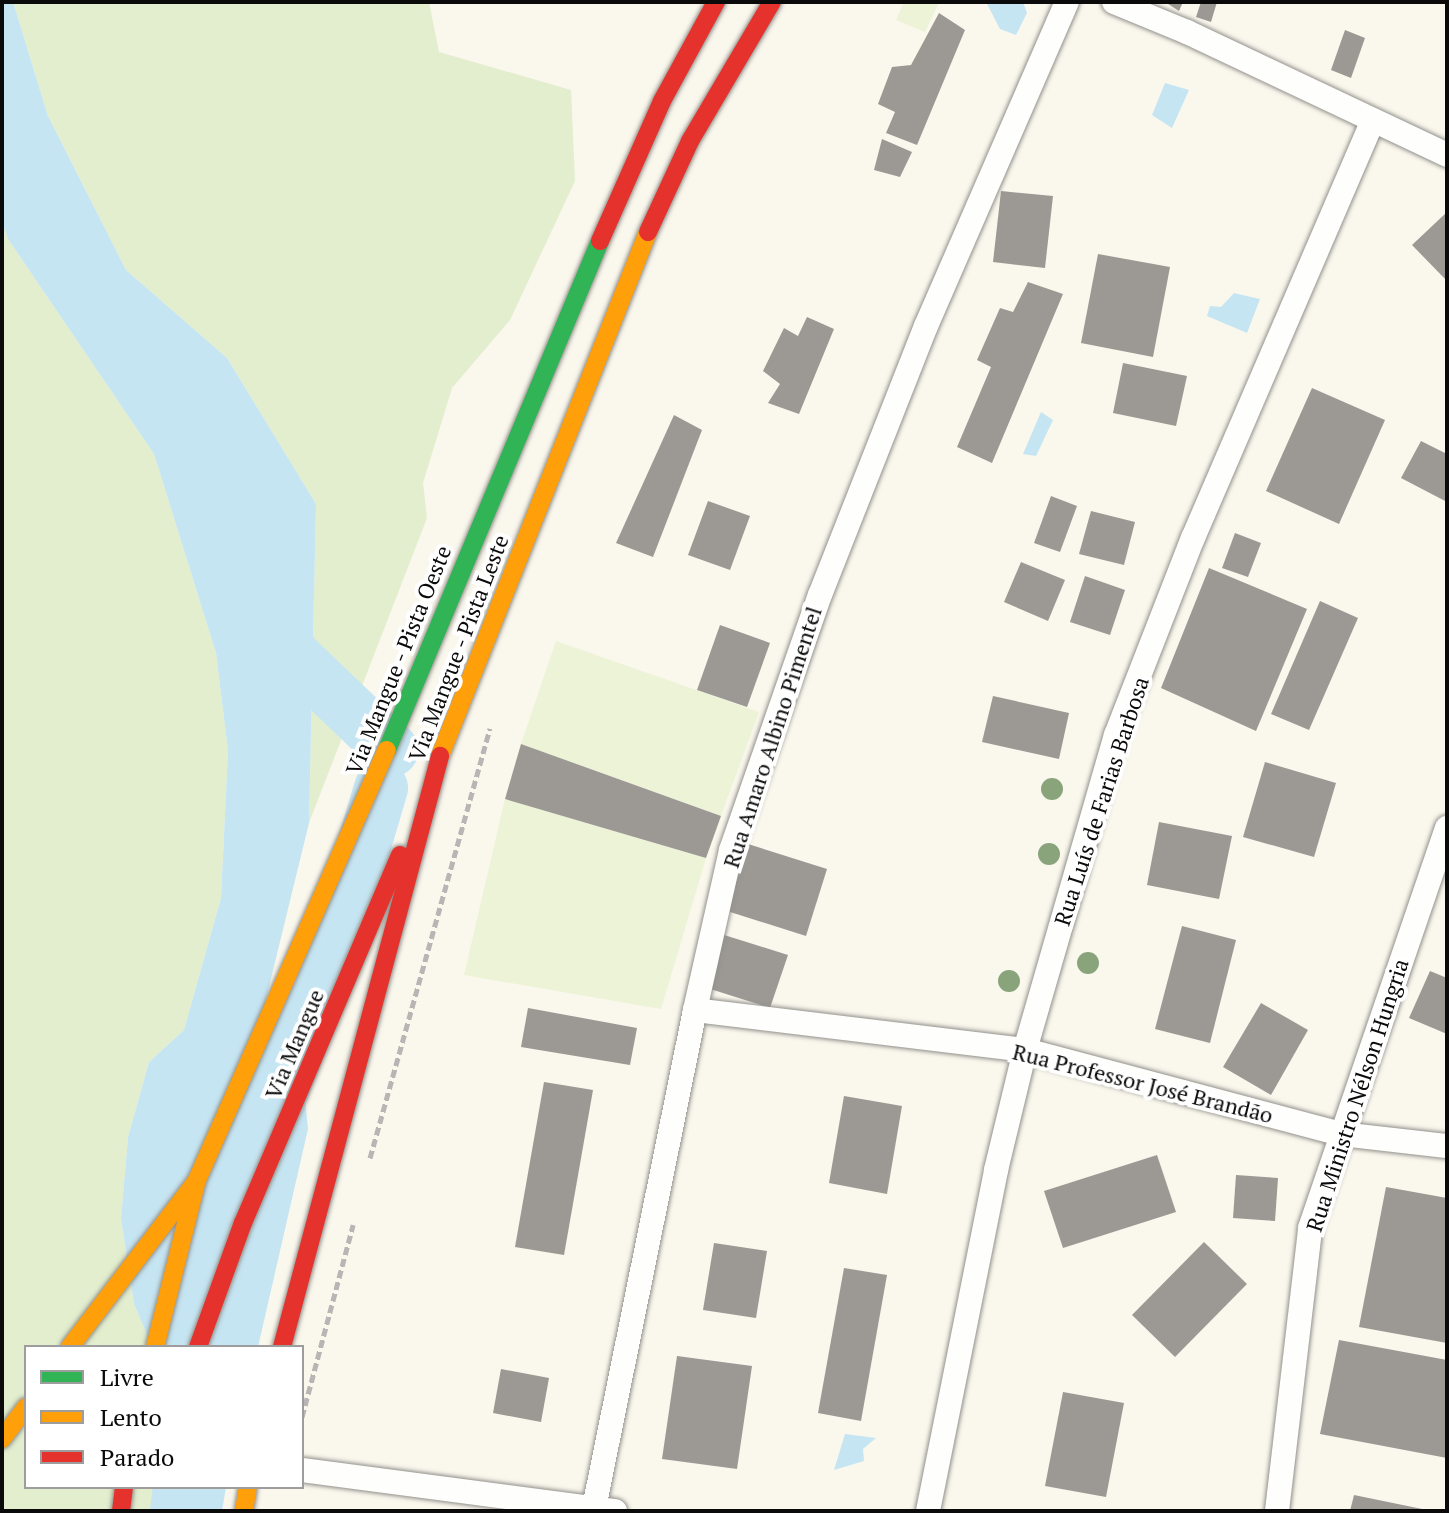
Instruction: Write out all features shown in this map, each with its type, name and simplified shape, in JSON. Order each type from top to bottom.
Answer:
[{"type":"main road","name":"Via Mangue - Pista Oeste","points":[[156,1345],[197,1180],[370,790],[572,304],[662,101],[716,2]]},
{"type":"main road","name":"Via Mangue - Pista Leste","points":[[283,1345],[438,761],[647,234],[690,141],[772,2]]},
{"type":"main road","name":"Via Mangue","points":[[199,1345],[243,1223],[438,761]]},
{"type":"main road","points":[[72,1345],[197,1180]]},
{"type":"main road","points":[[2,1439],[24,1410]]},
{"type":"main road","points":[[119,1511],[124,1489]]},
{"type":"main road","points":[[119,1511],[131,1489]]},
{"type":"main road","points":[[244,1511],[248,1489]]},
{"type":"street","name":"Rua Amaro Albino Pimentel","points":[[604,1509],[695,1010],[731,850],[820,595],[926,326],[1067,2]]},
{"type":"street","points":[[1114,2],[1187,32],[1447,155]]},
{"type":"street","name":"Rua Luís de Farias Barbosa","points":[[928,1511],[996,1170],[1025,1050],[1116,735],[1193,538],[1372,122]]},
{"type":"street","name":"Rua Ministro Nélson Hungria","points":[[1277,1511],[1310,1228],[1447,828]]},
{"type":"street","name":"Rua Professor José Brandão","points":[[695,1010],[1025,1050],[1341,1134],[1447,1146]]},
{"type":"street","points":[[304,1470],[604,1509]]},
{"type":"path","points":[[370,1159],[492,720]]},
{"type":"path","points":[[304,1409],[355,1214]]},
{"type":"green space","points":[[13,2],[429,2],[439,52],[571,90],[575,181],[510,320],[452,388],[423,483],[427,518],[309,823],[316,504],[227,358],[126,270],[48,116]]},
{"type":"green space","points":[[904,2],[939,2],[925,32],[896,20]]},
{"type":"green space","points":[[2,223],[8,239],[154,454],[216,653],[228,751],[221,898],[184,1030],[149,1062],[128,1137],[121,1220],[134,1304],[151,1345],[24,1345],[24,1489],[186,1489],[189,1511],[2,1511]]},
{"type":"green space","points":[[556,641],[759,712],[721,816],[521,744]]},
{"type":"green space","points":[[505,799],[706,858],[661,1009],[464,975]]},
{"type":"water","points":[[2,2],[13,2],[48,116],[126,270],[227,358],[316,504],[309,823],[256,1040],[293,970],[308,1129],[258,1345],[151,1345],[134,1304],[121,1219],[128,1137],[149,1062],[184,1030],[221,898],[228,751],[216,653],[154,454],[8,239],[2,223]]},
{"type":"water","points":[[986,2],[1023,2],[1027,13],[1016,35],[1000,29]]},
{"type":"water","points":[[1165,83],[1189,90],[1172,128],[1152,115]]},
{"type":"water","points":[[1234,293],[1260,299],[1247,333],[1207,316],[1210,306],[1221,307]]},
{"type":"water","points":[[1041,412],[1053,420],[1036,456],[1023,454]]},
{"type":"water","points":[[845,1434],[876,1438],[863,1449],[864,1461],[834,1470]]},
{"type":"water","points":[[186,1489],[226,1489],[222,1511],[189,1511]]},
{"type":"building","points":[[1165,2],[1183,2],[1179,11]]},
{"type":"building","points":[[1201,2],[1217,2],[1211,22],[1196,17]]},
{"type":"building","points":[[939,13],[965,30],[917,145],[886,133],[895,112],[878,104],[892,67],[911,65]]},
{"type":"building","points":[[1345,30],[1365,38],[1351,78],[1331,70]]},
{"type":"building","points":[[882,139],[912,152],[900,177],[874,170]]},
{"type":"building","points":[[1001,191],[1053,196],[1045,268],[993,262]]},
{"type":"building","points":[[1447,212],[1447,281],[1412,245]]},
{"type":"building","points":[[1098,254],[1170,267],[1153,357],[1081,343]]},
{"type":"building","points":[[1028,282],[1063,294],[992,463],[957,447],[991,367],[977,360],[1000,308],[1013,312]]},
{"type":"building","points":[[807,317],[834,329],[799,414],[768,403],[780,384],[763,371],[784,328],[798,336]]},
{"type":"building","points":[[1123,363],[1187,376],[1176,426],[1113,413]]},
{"type":"building","points":[[1312,388],[1385,420],[1339,524],[1266,491]]},
{"type":"building","points":[[674,415],[702,430],[653,557],[616,543]]},
{"type":"building","points":[[1421,441],[1447,454],[1447,502],[1401,478]]},
{"type":"building","points":[[1051,496],[1077,506],[1060,552],[1034,543]]},
{"type":"building","points":[[708,501],[750,516],[730,570],[688,555]]},
{"type":"building","points":[[1091,511],[1135,522],[1124,565],[1079,554]]},
{"type":"building","points":[[1235,533],[1261,543],[1248,577],[1222,568]]},
{"type":"building","points":[[1021,562],[1065,580],[1048,621],[1004,602]]},
{"type":"building","points":[[1209,568],[1307,609],[1256,731],[1161,688]]},
{"type":"building","points":[[1085,576],[1125,590],[1110,635],[1070,622]]},
{"type":"building","points":[[1320,601],[1358,618],[1309,730],[1271,714]]},
{"type":"building","points":[[720,625],[770,643],[747,707],[697,690]]},
{"type":"building","points":[[993,696],[1069,713],[1059,759],[982,742]]},
{"type":"building","points":[[521,744],[721,816],[706,858],[505,799]]},
{"type":"building","points":[[1265,762],[1336,783],[1314,857],[1243,837]]},
{"type":"building","points":[[1159,822],[1232,836],[1219,899],[1147,885]]},
{"type":"building","points":[[748,844],[827,869],[806,936],[727,911]]},
{"type":"building","points":[[1182,926],[1236,940],[1210,1043],[1155,1029]]},
{"type":"building","points":[[721,934],[788,955],[770,1008],[704,987]]},
{"type":"building","points":[[1430,971],[1447,978],[1447,1034],[1409,1018]]},
{"type":"building","points":[[1261,1003],[1308,1030],[1271,1095],[1223,1067]]},
{"type":"building","points":[[528,1008],[637,1028],[630,1065],[521,1047]]},
{"type":"building","points":[[544,1082],[593,1090],[564,1255],[515,1247]]},
{"type":"building","points":[[844,1096],[902,1106],[887,1194],[829,1183]]},
{"type":"building","points":[[1157,1155],[1176,1212],[1063,1248],[1044,1191]]},
{"type":"building","points":[[1236,1175],[1278,1178],[1275,1221],[1233,1218]]},
{"type":"building","points":[[1386,1187],[1447,1198],[1447,1343],[1359,1327]]},
{"type":"building","points":[[1204,1242],[1247,1284],[1175,1357],[1132,1315]]},
{"type":"building","points":[[714,1243],[767,1251],[756,1318],[703,1310]]},
{"type":"building","points":[[844,1268],[887,1275],[861,1421],[818,1413]]},
{"type":"building","points":[[1339,1340],[1447,1360],[1447,1458],[1320,1434]]},
{"type":"building","points":[[677,1356],[752,1366],[737,1469],[662,1459]]},
{"type":"building","points":[[501,1369],[549,1378],[541,1422],[493,1413]]},
{"type":"building","points":[[1063,1392],[1124,1403],[1106,1497],[1045,1486]]},
{"type":"building","points":[[1354,1495],[1427,1510],[1350,1511]]},
{"type":"waterway","points":[[260,624],[392,750]]},
{"type":"waterway","points":[[273,1113],[320,994],[381,788]]},
{"type":"waterway","points":[[177,1511],[180,1489]]},
{"type":"traffic: fast","points":[[387,750],[600,241]]},
{"type":"traffic: slow","points":[[440,756],[648,232]]},
{"type":"traffic: slow","points":[[156,1345],[197,1180],[387,750]]},
{"type":"traffic: slow","points":[[72,1345],[195,1183]]},
{"type":"traffic: slow","points":[[2,1439],[24,1410]]},
{"type":"traffic: slow","points":[[244,1511],[248,1489]]},
{"type":"traffic: jam","points":[[600,241],[662,101],[716,2]]},
{"type":"traffic: jam","points":[[648,232],[690,141],[772,2]]},
{"type":"traffic: jam","points":[[283,1345],[440,756]]},
{"type":"traffic: jam","points":[[199,1345],[243,1223],[400,855]]},
{"type":"traffic: jam","points":[[121,1511],[124,1489]]}]
